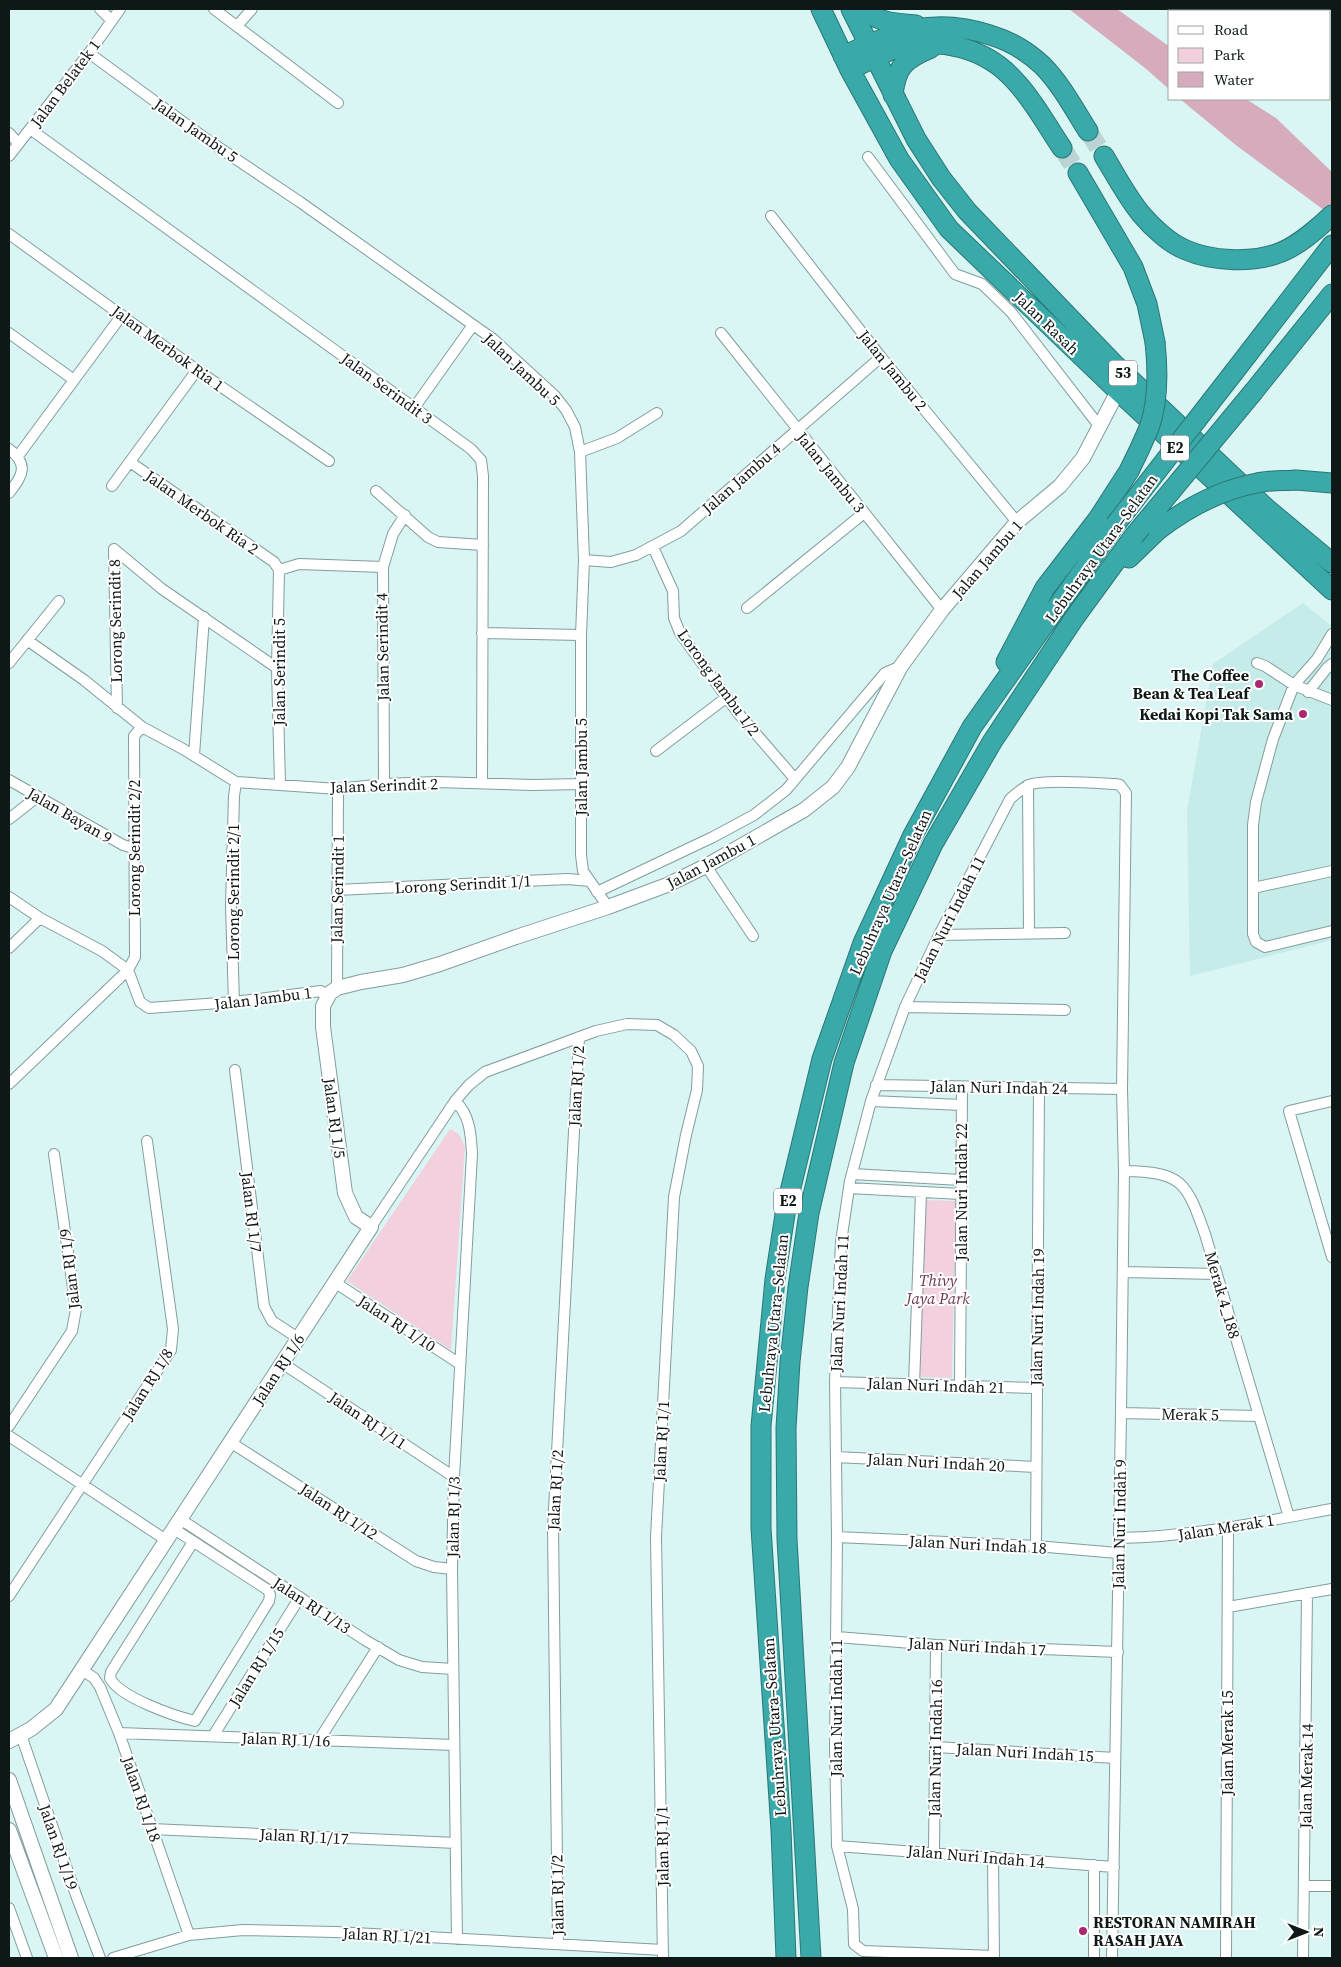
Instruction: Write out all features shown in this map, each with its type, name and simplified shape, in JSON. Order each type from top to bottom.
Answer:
[{"type":"highway","name":"Jalan Rasah","points":[[821,9],[847,63],[898,159],[949,228],[1118,391],[1332,590]]},
{"type":"highway","name":"Jalan Rasah","points":[[851,9],[916,139],[941,178],[967,211],[1116,366],[1266,508],[1332,563]]},
{"type":"highway","points":[[864,9],[882,21],[971,29],[1005,40],[1024,50],[1056,82],[1088,131]]},
{"type":"highway","points":[[873,51],[887,36],[927,26]]},
{"type":"highway","points":[[847,63],[873,51],[893,50],[910,46],[941,44],[970,50],[1002,67],[1017,83],[1062,148]]},
{"type":"highway","points":[[893,95],[895,79],[905,62],[941,44]]},
{"type":"highway","points":[[1104,156],[1142,216],[1170,241],[1184,250],[1200,255],[1246,261],[1278,254],[1328,219]]},
{"type":"highway","points":[[972,727],[1045,588],[1098,519],[1129,471],[1150,426],[1156,396],[1158,366],[1147,304],[1133,267],[1078,173]]},
{"type":"highway","name":"Lebuhraya Utara–Selatan","points":[[786,1958],[761,1528],[761,1426],[775,1279],[786,1208],[822,1059],[863,944],[913,835],[972,727],[1115,525],[1332,245]]},
{"type":"highway","name":"Lebuhraya Utara–Selatan","points":[[811,1958],[786,1539],[786,1428],[790,1362],[798,1287],[809,1213],[844,1063],[882,951],[933,844],[987,750],[1075,617],[1134,536],[1254,392],[1332,294]]},
{"type":"highway","points":[[1075,617],[1122,564],[1158,530],[1191,507],[1211,497],[1258,482],[1296,480],[1332,483]]},
{"type":"street","points":[[100,9],[111,20]]},
{"type":"street","name":"Jalan Belatek 1","points":[[9,156],[89,53],[120,9]]},
{"type":"street","points":[[214,9],[338,103]]},
{"type":"street","points":[[237,26],[252,9]]},
{"type":"street","name":"Jalan Jambu 5","points":[[89,53],[209,140],[493,339],[555,396],[566,410],[575,427],[580,452],[584,560],[581,635],[581,855],[583,870],[608,908]]},
{"type":"street","name":"Jalan Serindit 3","points":[[30,129],[471,449],[481,460],[483,476],[482,782]]},
{"type":"street","points":[[9,133],[18,143]]},
{"type":"street","points":[[868,157],[955,274],[982,284],[1011,312],[1100,427]]},
{"type":"street","name":"Jalan Jambu 2","points":[[771,216],[881,357],[1017,522]]},
{"type":"street","name":"Jalan Merbok Ria 1","points":[[9,234],[197,370],[328,461]]},
{"type":"street","points":[[18,456],[122,315]]},
{"type":"street","points":[[414,408],[472,325]]},
{"type":"street","points":[[9,333],[74,380]]},
{"type":"street","name":"Jalan Jambu 3","points":[[721,333],[942,610]]},
{"type":"street","name":"Jalan Jambu 4","points":[[584,560],[611,562],[636,555],[681,531],[881,357]]},
{"type":"street","points":[[112,486],[197,370]]},
{"type":"street","name":"Jalan Jambu 1","points":[[128,970],[140,1002],[149,1008],[234,1002],[321,991],[332,994],[412,973],[608,908],[667,885],[706,866],[804,810],[833,787],[848,767],[901,666],[942,610],[1017,522],[1060,486],[1083,458],[1118,391]]},
{"type":"street","points":[[580,452],[617,438],[657,413]]},
{"type":"street","points":[[9,449],[18,456],[22,468],[21,478],[9,493]]},
{"type":"street","name":"Jalan Merbok Ria 2","points":[[130,462],[277,566]]},
{"type":"street","points":[[376,491],[428,537],[438,542],[483,545]]},
{"type":"street","points":[[747,608],[864,513]]},
{"type":"street","name":"Jalan Serindit 4","points":[[384,784],[383,567],[393,534],[405,515]]},
{"type":"street","name":"Lorong Jambu 1/2","points":[[653,547],[673,591],[674,618],[680,633],[727,697],[795,779]]},
{"type":"street","name":"Lorong Serindit 8","points":[[117,708],[114,549],[162,589],[204,617]]},
{"type":"street","points":[[277,566],[299,564],[383,567]]},
{"type":"street","name":"Jalan Serindit 5","points":[[277,566],[280,784]]},
{"type":"street","points":[[9,663],[59,601]]},
{"type":"street","points":[[204,617],[277,668]]},
{"type":"street","points":[[194,755],[204,617]]},
{"type":"street","points":[[482,633],[581,635]]},
{"type":"street","points":[[1332,634],[1317,659],[1294,685],[1273,740],[1256,802],[1253,825],[1253,934],[1256,942],[1265,947],[1332,931]]},
{"type":"street","points":[[27,640],[84,680],[142,727],[194,755],[236,782]]},
{"type":"street","points":[[1257,663],[1308,692],[1332,700]]},
{"type":"street","points":[[1308,692],[1332,664]]},
{"type":"street","points":[[597,892],[713,837],[754,815],[786,790],[886,673],[901,666]]},
{"type":"street","points":[[656,751],[727,697]]},
{"type":"street","name":"Lorong Serindit 2/2","points":[[128,970],[135,957],[133,848],[134,736],[142,727]]},
{"type":"street","name":"Jalan Bayan 9","points":[[9,780],[123,845],[133,848]]},
{"type":"street","name":"Jalan Serindit 2","points":[[236,782],[338,789],[384,784],[482,782],[533,785],[582,784]]},
{"type":"street","name":"Lorong Serindit 2/1","points":[[234,1002],[232,906],[234,796],[236,782]]},
{"type":"street","name":"Jalan Nuri Indah 9","points":[[1028,785],[1034,783],[1120,785],[1126,793],[1122,1089],[1124,1171],[1122,1413],[1112,1958]]},
{"type":"street","points":[[1028,785],[1029,934]]},
{"type":"street","name":"Jalan Nuri Indah 11","points":[[994,1957],[862,1951],[854,1944],[853,1909],[837,1846],[835,1749],[837,1537],[835,1382],[841,1242],[852,1174],[876,1085],[905,1008],[939,935],[1010,799],[1028,785]]},
{"type":"street","name":"Jalan Serindit 1","points":[[332,994],[337,890],[338,789]]},
{"type":"street","points":[[9,819],[38,797]]},
{"type":"street","points":[[706,866],[753,936]]},
{"type":"street","points":[[1253,888],[1332,871]]},
{"type":"street","name":"Lorong Serindit 1/1","points":[[337,890],[568,879],[590,880]]},
{"type":"street","points":[[9,897],[40,918],[85,940],[128,970],[9,1084]]},
{"type":"street","points":[[9,948],[40,918]]},
{"type":"street","points":[[939,935],[1065,933]]},
{"type":"street","name":"Jalan RJ 1/5","points":[[332,994],[323,1006],[323,1027],[345,1193],[356,1217],[371,1227]]},
{"type":"street","points":[[905,1008],[1065,1010]]},
{"type":"street","name":"Jalan RJ 1/1","points":[[579,1037],[627,1024],[656,1024],[674,1035],[691,1051],[698,1066],[697,1090],[674,1197],[656,1537],[663,1954]]},
{"type":"street","name":"Jalan RJ 1/6","points":[[17,1734],[56,1709],[334,1282],[455,1101],[469,1085],[485,1072],[579,1037]]},
{"type":"street","name":"Jalan RJ 1/2","points":[[558,1944],[553,1528],[579,1037]]},
{"type":"street","name":"Jalan RJ 1/7","points":[[235,1070],[264,1306],[272,1321],[298,1338]]},
{"type":"street","name":"Jalan Nuri Indah 24","points":[[876,1085],[962,1088],[1122,1089]]},
{"type":"street","name":"Jalan Nuri Indah 22","points":[[960,1386],[962,1088]]},
{"type":"street","name":"Jalan Nuri Indah 19","points":[[1036,1546],[1039,1088]]},
{"type":"street","name":"Jalan RJ 1/3","points":[[455,1101],[466,1115],[471,1146],[454,1477],[452,1569],[458,1939]]},
{"type":"street","points":[[1332,1101],[1289,1111],[1332,1257]]},
{"type":"street","points":[[871,1102],[962,1105]]},
{"type":"street","name":"Jalan RJ 1/8","points":[[9,1596],[171,1350],[173,1340],[147,1141]]},
{"type":"street","name":"Jalan RJ 1/9","points":[[9,1426],[72,1331],[75,1320],[76,1309],[54,1154]]},
{"type":"street","name":"Merak 4_188","points":[[1124,1171],[1165,1174],[1177,1180],[1186,1188],[1192,1199],[1217,1274],[1289,1517]]},
{"type":"street","points":[[852,1174],[961,1180]]},
{"type":"street","points":[[849,1188],[961,1194]]},
{"type":"street","points":[[914,1385],[921,1192]]},
{"type":"street","points":[[1123,1272],[1217,1274]]},
{"type":"street","name":"Jalan RJ 1/10","points":[[334,1282],[460,1364]]},
{"type":"street","name":"Jalan RJ 1/11","points":[[282,1363],[454,1477]]},
{"type":"street","name":"Jalan Nuri Indah 21","points":[[835,1382],[1036,1388]]},
{"type":"street","name":"Merak 5","points":[[1122,1413],[1258,1416]]},
{"type":"street","points":[[9,1436],[82,1484],[173,1529],[268,1590],[270,1595],[269,1601],[195,1721],[191,1735]]},
{"type":"street","name":"Jalan RJ 1/12","points":[[230,1442],[416,1561],[434,1567],[452,1569]]},
{"type":"street","name":"Jalan Nuri Indah 20","points":[[836,1457],[1036,1467]]},
{"type":"street","name":"Jalan Merak 1","points":[[1119,1538],[1154,1538],[1228,1528],[1332,1509]]},
{"type":"street","name":"Jalan Merak 15","points":[[1226,1958],[1228,1528]]},
{"type":"street","name":"Jalan RJ 1/13","points":[[173,1529],[300,1597],[399,1660],[422,1667],[453,1669]]},
{"type":"street","name":"Jalan Nuri Indah 18","points":[[837,1537],[1036,1546],[1118,1554]]},
{"type":"street","points":[[193,1542],[110,1672],[110,1678],[114,1685],[155,1709],[195,1721]]},
{"type":"street","points":[[1228,1607],[1332,1589]]},
{"type":"street","name":"Jalan Merak 14","points":[[1303,1958],[1307,1593]]},
{"type":"street","name":"Jalan RJ 1/15","points":[[213,1736],[300,1597]]},
{"type":"street","name":"Jalan Nuri Indah 17","points":[[837,1637],[936,1645],[1118,1652]]},
{"type":"street","name":"Jalan Nuri Indah 16","points":[[934,1852],[936,1645]]},
{"type":"street","points":[[319,1740],[378,1647]]},
{"type":"street","points":[[82,1670],[97,1681],[110,1678]]},
{"type":"street","name":"Jalan RJ 1/18","points":[[97,1681],[119,1733],[189,1935]]},
{"type":"street","name":"Jalan RJ 1/16","points":[[119,1733],[454,1744]]},
{"type":"street","name":"Jalan RJ 1/19","points":[[17,1734],[100,1958]]},
{"type":"street","name":"Jalan Nuri Indah 15","points":[[936,1747],[1115,1758]]},
{"type":"street","points":[[9,1780],[71,1958]]},
{"type":"street","name":"Jalan RJ 1/17","points":[[152,1829],[456,1843]]},
{"type":"street","points":[[9,1830],[56,1958]]},
{"type":"street","name":"Jalan Nuri Indah 14","points":[[837,1846],[1114,1867]]},
{"type":"street","points":[[993,1857],[994,1957]]},
{"type":"street","points":[[1094,1865],[1094,1958]]},
{"type":"street","points":[[1305,1886],[1332,1886]]},
{"type":"street","points":[[9,1908],[26,1958]]},
{"type":"street","name":"Jalan RJ 1/21","points":[[113,1958],[189,1935],[243,1930],[336,1932],[558,1944],[663,1954]]},
{"type":"shaded area","points":[[1303,603],[1332,626],[1332,940],[1190,976],[1187,811],[1213,664]]},
{"type":"green space","points":[[450,1129],[459,1134],[465,1147],[451,1350],[347,1281]]},
{"type":"green space","name":"Thivy Jaya Park","points":[[923,1200],[956,1201],[952,1378],[920,1377]]},
{"type":"water","points":[[1069,9],[1117,9],[1168,46],[1168,88]]},
{"type":"water","points":[[1181,100],[1248,100],[1276,118],[1332,172],[1332,216],[1237,146]]},
{"type":"tunnel","points":[[1088,131],[1104,156]]},
{"type":"tunnel","points":[[1062,148],[1078,173]]},
{"type":"place","name":"The Coffee Bean & Tea Leaf","points":[[1259,684]]},
{"type":"place","name":"Kedai Kopi Tak Sama","points":[[1303,714]]},
{"type":"place","name":"RESTORAN NAMIRAH RASAH JAYA","points":[[1083,1931]]}]
